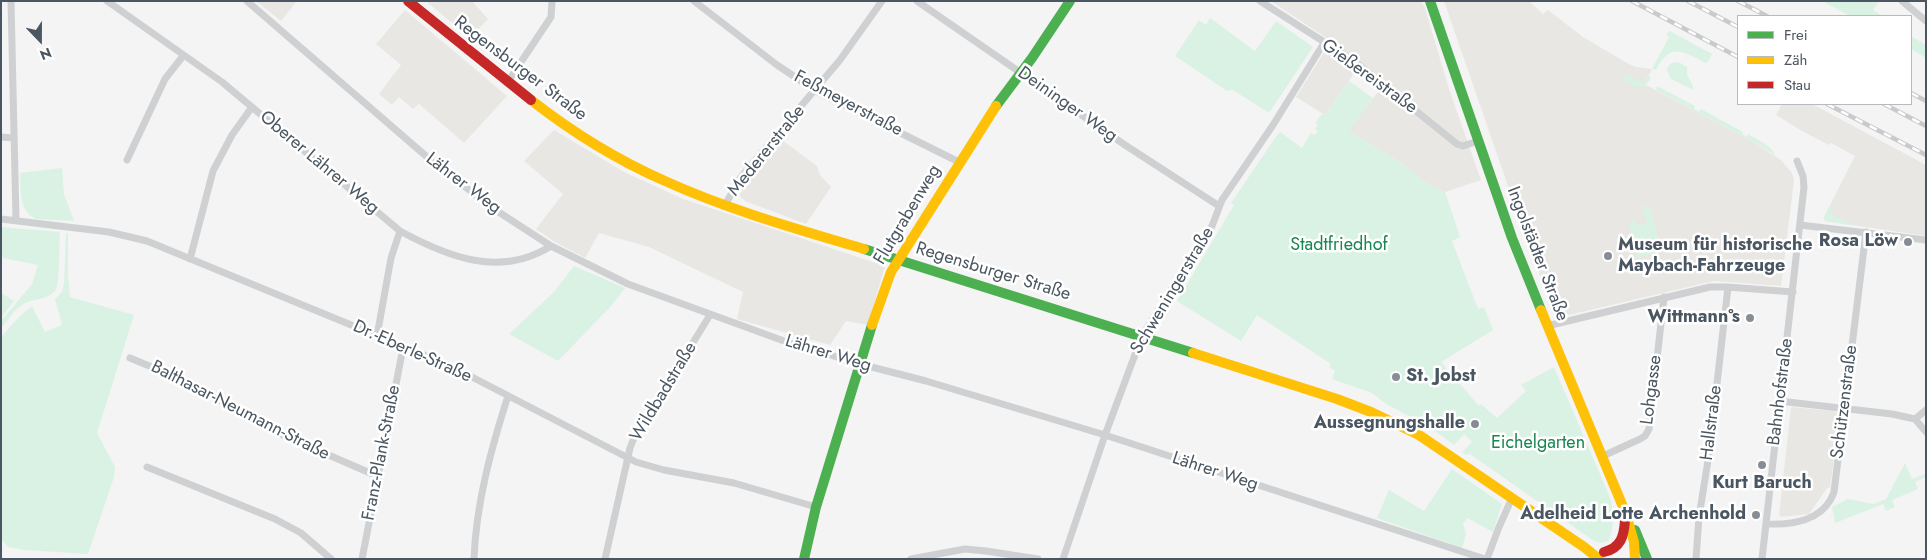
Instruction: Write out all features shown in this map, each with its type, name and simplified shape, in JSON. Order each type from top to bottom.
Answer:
[{"type":"main road","name":"Regensburger Straße","points":[[408,1],[507,83],[546,112],[617,157],[674,185],[725,205],[1142,336],[1337,399],[1371,412],[1419,435],[1584,547],[1601,555],[1616,559]]},
{"type":"main road","name":"Flutgrabenweg","points":[[804,559],[816,507],[860,364],[885,287],[898,259],[998,102],[1070,1]]},
{"type":"main road","name":"Ingolstädter Straße","points":[[1430,1],[1512,238],[1626,514],[1634,542],[1635,559]]},
{"type":"main road","name":"Ingolstädter Straße","points":[[1626,514],[1638,536],[1647,559]]},
{"type":"main road","points":[[1601,555],[1616,549],[1622,541],[1626,514]]},
{"type":"street","points":[[11,1],[16,220]]},
{"type":"street","name":"Oberer Lährer Weg","points":[[107,1],[222,82],[400,231],[440,251],[488,263],[506,263],[523,260],[539,254],[551,246]]},
{"type":"street","name":"Lährer Weg","points":[[247,1],[434,164],[494,209],[551,246],[628,284],[784,341],[860,364],[926,380],[1486,559]]},
{"type":"street","points":[[507,83],[551,17],[552,1]]},
{"type":"street","name":"Feßmeyerstraße","points":[[694,1],[777,65],[816,91],[960,162]]},
{"type":"street","name":"Medererstraße","points":[[725,205],[742,177],[816,91],[882,1]]},
{"type":"street","name":"Deininger Weg","points":[[917,1],[1125,145],[1219,206]]},
{"type":"street","name":"Gießereistraße","points":[[1260,1],[1339,51],[1372,75],[1457,144],[1464,146],[1478,141]]},
{"type":"street","points":[[1902,1],[1926,22]]},
{"type":"street","name":"Schweningerstraße","points":[[1063,559],[1142,336],[1212,226],[1219,206],[1324,43]]},
{"type":"street","points":[[127,160],[165,79],[183,56]]},
{"type":"street","points":[[190,259],[213,171],[232,135],[252,107]]},
{"type":"street","points":[[1,137],[14,138]]},
{"type":"street","name":"Bahnhofstraße","points":[[1762,559],[1804,183],[1802,171],[1797,161]]},
{"type":"street","name":"Dr.-Eberle-Straße","points":[[1,219],[129,236],[190,259],[472,377],[628,459],[664,470],[734,483],[816,507]]},
{"type":"street","points":[[1800,225],[1926,240]]},
{"type":"street","points":[[377,336],[391,258],[400,231]]},
{"type":"street","name":"Schützenstraße","points":[[1766,524],[1791,524],[1805,521],[1829,502],[1836,485],[1866,232]]},
{"type":"street","points":[[1547,326],[1710,287],[1792,292]]},
{"type":"street","name":"Hallstraße","points":[[1696,559],[1699,517],[1709,454],[1728,287]]},
{"type":"street","name":"Lohgasse","points":[[1603,456],[1640,440],[1649,429],[1664,297]]},
{"type":"street","name":"Wildbadstraße","points":[[605,559],[634,438],[710,315]]},
{"type":"street","name":"Franz-Plank-Straße","points":[[362,559],[403,348]]},
{"type":"street","name":"Balthasar-Neumann-Straße","points":[[130,358],[188,382],[271,430],[377,476]]},
{"type":"street","points":[[474,559],[480,505],[488,467],[508,396]]},
{"type":"street","points":[[1779,401],[1892,414],[1915,419],[1926,432]]},
{"type":"street","points":[[1915,419],[1926,410]]},
{"type":"street","points":[[146,467],[275,519],[301,533],[331,559]]},
{"type":"street","points":[[1486,559],[1498,527],[1512,498]]},
{"type":"street","points":[[910,559],[965,549],[1038,559]]},
{"type":"shaded area","points":[[256,1],[297,1],[281,21]]},
{"type":"shaded area","points":[[428,1],[472,1],[488,19],[470,38]]},
{"type":"shaded area","points":[[1271,1],[1421,1],[1425,8],[1449,89],[1481,180],[1445,192],[1423,181],[1400,162],[1348,131],[1380,89],[1355,72],[1325,115],[1296,97],[1331,41]]},
{"type":"shaded area","points":[[1444,1],[1529,1],[1543,14],[1548,10],[1583,37],[1627,63],[1636,67],[1652,69],[1644,84],[1750,140],[1781,160],[1792,173],[1794,180],[1781,286],[1714,281],[1556,318]]},
{"type":"shaded area","points":[[405,10],[507,96],[464,143],[419,104],[413,109],[399,97],[392,105],[379,94],[401,65],[376,44]]},
{"type":"shaded area","points":[[1781,105],[1814,105],[1926,165],[1926,236],[1825,221],[1824,217],[1855,156],[1831,143],[1829,145],[1802,131],[1776,115]]},
{"type":"shaded area","points":[[554,130],[624,172],[683,199],[885,266],[868,325],[846,321],[830,345],[737,319],[743,292],[649,247],[599,233],[585,258],[555,242],[536,229],[563,194],[524,161]]},
{"type":"shaded area","points":[[782,140],[817,166],[820,175],[831,187],[806,224],[745,201],[740,196],[740,190],[743,186]]},
{"type":"shaded area","points":[[1791,407],[1833,411],[1840,418],[1830,488],[1828,487],[1809,514],[1781,517],[1779,515]]},
{"type":"green space","points":[[1826,1],[1879,1],[1873,10],[1881,15],[1848,15],[1825,3]]},
{"type":"green space","points":[[1210,18],[1255,51],[1276,21],[1313,47],[1269,113],[1233,90],[1227,91],[1175,56],[1199,20],[1206,25]]},
{"type":"green space","points":[[1670,31],[1712,54],[1708,62],[1705,63],[1684,53],[1672,52],[1666,55],[1656,70],[1652,69],[1669,37],[1666,34]]},
{"type":"green space","points":[[1912,37],[1926,45],[1926,58],[1912,50]]},
{"type":"green space","points":[[1674,62],[1687,67],[1687,75],[1693,90],[1671,79],[1667,70],[1669,65]]},
{"type":"green space","points":[[1626,74],[1644,83],[1649,75],[1651,78],[1647,83],[1638,87],[1622,80]]},
{"type":"green space","name":"Stadtfriedhof","points":[[1349,81],[1373,98],[1349,131],[1400,162],[1423,181],[1445,192],[1460,237],[1452,241],[1478,309],[1484,307],[1493,330],[1441,362],[1479,406],[1481,404],[1497,418],[1526,391],[1521,385],[1554,367],[1611,500],[1613,526],[1608,541],[1601,543],[1594,541],[1470,454],[1466,455],[1462,452],[1472,442],[1464,434],[1454,445],[1420,420],[1386,404],[1372,393],[1332,379],[1335,371],[1329,367],[1331,364],[1257,315],[1241,341],[1177,301],[1234,205],[1231,203],[1275,138],[1280,132],[1302,148],[1311,133],[1315,135],[1318,131],[1315,129],[1318,125],[1315,123],[1322,114],[1325,115]]},
{"type":"green space","points":[[1657,86],[1695,106],[1694,109],[1699,111],[1701,109],[1743,132],[1742,134],[1747,137],[1748,134],[1760,141],[1770,148],[1775,155],[1656,90]]},
{"type":"green space","points":[[62,168],[64,194],[74,221],[36,219],[26,211],[23,205],[20,173]]},
{"type":"green space","points":[[1650,205],[1661,251],[1637,258],[1629,222],[1634,220],[1636,226],[1647,223],[1642,207]]},
{"type":"green space","points":[[1830,205],[1833,207],[1830,213],[1849,225],[1825,221],[1824,218]]},
{"type":"green space","points":[[1,227],[60,232],[59,271],[56,289],[46,297],[21,305],[1,328],[1,321],[32,284],[38,265],[3,258],[1,253]]},
{"type":"green space","points":[[66,233],[68,233],[70,297],[134,315],[97,433],[115,467],[114,477],[88,554],[25,550],[8,547],[1,539],[1,337],[32,306],[45,332],[62,325],[55,299],[62,292],[64,284]]},
{"type":"green space","points":[[574,266],[625,288],[611,306],[558,361],[509,334],[554,292]]},
{"type":"green space","points":[[1,293],[14,301],[1,318]]},
{"type":"green space","points":[[1905,463],[1912,479],[1925,474],[1926,477],[1915,482],[1918,489],[1892,500],[1895,507],[1886,511],[1883,504],[1835,523],[1832,507],[1848,499],[1873,504],[1886,499]]},
{"type":"green space","points":[[1452,469],[1502,504],[1493,532],[1467,518],[1463,524],[1466,534],[1462,548],[1377,518],[1389,490],[1424,511]]},
{"type":"railway","points":[[1632,1],[1737,56]]},
{"type":"railway","points":[[1688,1],[1737,26]]},
{"type":"railway","points":[[1738,1],[1765,15]]},
{"type":"railway","points":[[1912,94],[1926,101]]},
{"type":"railway","points":[[1829,105],[1926,155]]},
{"type":"railway","points":[[1886,105],[1926,126]]},
{"type":"traffic: fast","points":[[996,106],[1032,58],[1070,1]]},
{"type":"traffic: fast","points":[[1430,1],[1512,238],[1541,310]]},
{"type":"traffic: fast","points":[[864,249],[1193,353]]},
{"type":"traffic: fast","points":[[804,559],[816,507],[872,325]]},
{"type":"traffic: fast","points":[[1635,530],[1647,559]]},
{"type":"traffic: slow","points":[[531,100],[595,145],[665,181],[738,210],[864,249]]},
{"type":"traffic: slow","points":[[872,325],[891,272],[996,106]]},
{"type":"traffic: slow","points":[[1541,310],[1626,514],[1634,542],[1635,559]]},
{"type":"traffic: slow","points":[[1193,353],[1337,399],[1371,412],[1419,435],[1599,559]]},
{"type":"traffic: jam","points":[[408,1],[531,100]]},
{"type":"traffic: jam","points":[[1604,552],[1618,544],[1624,531],[1625,520]]},
{"type":"place","name":"Rosa Löw","points":[[1908,242]]},
{"type":"place","name":"Museum für historische Maybach-Fahrzeuge","points":[[1608,256]]},
{"type":"place","name":"Wittmann°s","points":[[1750,318]]},
{"type":"place","name":"St. Jobst","points":[[1396,377]]},
{"type":"place","name":"Aussegnungshalle","points":[[1475,424]]},
{"type":"place","name":"Kurt Baruch","points":[[1762,465]]},
{"type":"place","name":"Adelheid Lotte Archenhold","points":[[1756,515]]},
{"type":"park label","name":"Eichelgarten","points":[[1538,444]]}]
